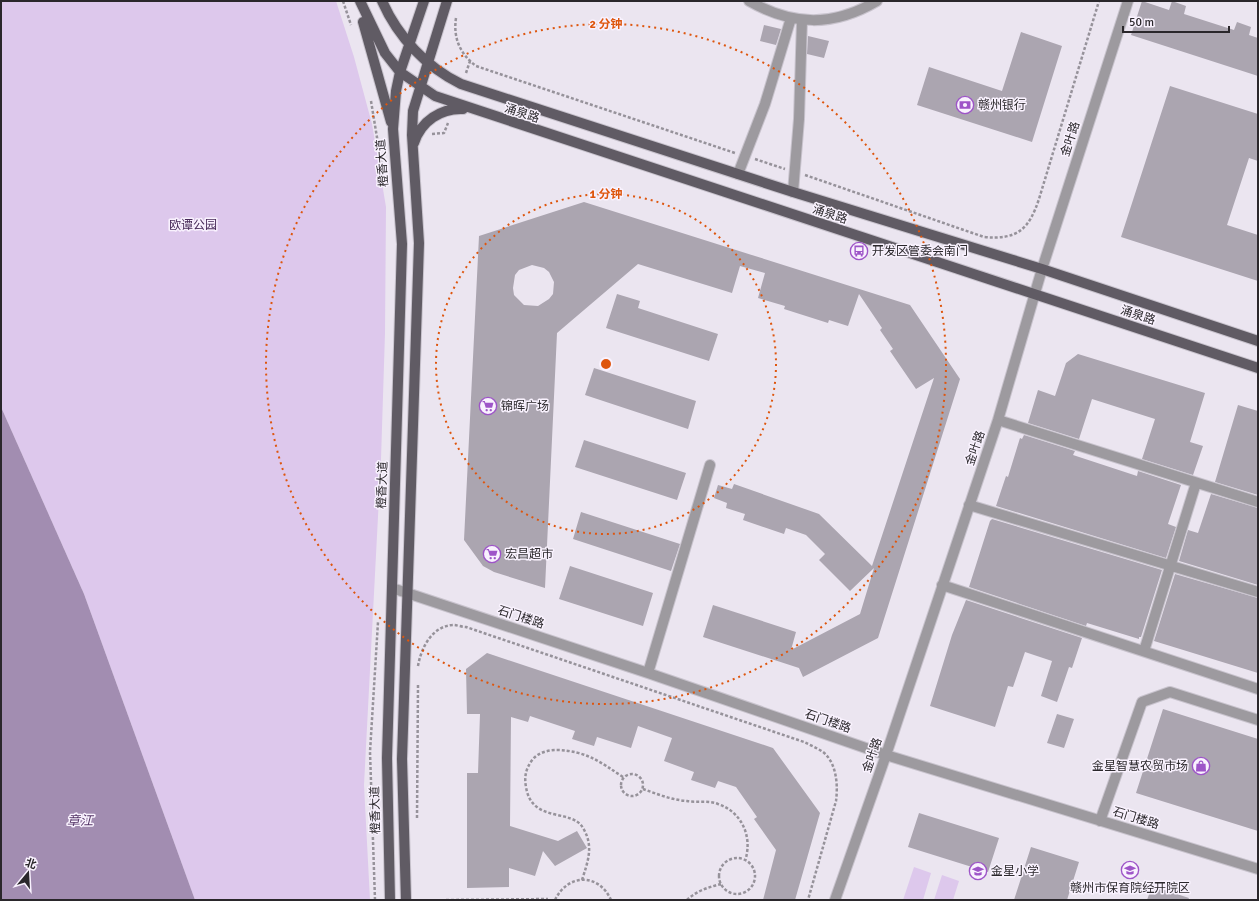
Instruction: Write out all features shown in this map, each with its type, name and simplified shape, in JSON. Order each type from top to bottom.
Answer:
[{"type":"main road","points":[[356,1],[373,54],[393,130]]},
{"type":"main road","name":"涌泉路","points":[[360,1],[385,53],[400,72],[434,96],[474,111],[1258,368]]},
{"type":"main road","name":"涌泉路","points":[[382,1],[396,30],[409,44],[428,63],[444,76],[461,84],[793,192],[1042,269],[1258,341]]},
{"type":"main road","name":"橙香大道","points":[[390,900],[388,758],[402,244],[393,130],[396,91],[400,72],[424,1]]},
{"type":"main road","points":[[406,900],[402,759],[419,243],[413,147],[413,111],[447,1]]},
{"type":"main road","points":[[413,147],[420,131],[431,118],[456,109],[474,111]]},
{"type":"street","points":[[749,1],[770,12],[802,20],[840,18],[853,14],[877,1]]},
{"type":"street","name":"金叶路","points":[[835,900],[886,755],[998,420],[1042,269],[1128,1]]},
{"type":"street","points":[[738,174],[765,104],[791,18]]},
{"type":"street","points":[[793,192],[799,119],[802,20]]},
{"type":"street","points":[[998,420],[1258,502]]},
{"type":"street","points":[[648,673],[710,465]]},
{"type":"street","points":[[1144,651],[1196,483]]},
{"type":"street","points":[[969,505],[1258,592]]},
{"type":"street","points":[[942,585],[1258,689]]},
{"type":"street","name":"石门楼路","points":[[392,588],[648,673],[886,755],[1258,870]]},
{"type":"street","points":[[1100,821],[1142,702],[1170,692],[1258,720]]},
{"type":"path","points":[[343,1],[352,31]]},
{"type":"path","points":[[370,95],[384,176]]},
{"type":"path","points":[[374,900],[370,752],[378,619]]},
{"type":"path","points":[[418,668],[420,654],[430,638],[441,628],[453,625],[466,627],[804,742],[824,752],[835,773],[837,788],[836,801],[808,900]]},
{"type":"path","points":[[417,822],[418,683]]},
{"type":"path","points":[[582,880],[590,847],[583,827],[576,820],[556,816],[541,810],[532,802],[527,792],[524,777],[528,765],[536,755],[550,750],[571,751],[588,755],[623,777]]},
{"type":"path","points":[[632,773],[637,774],[643,781],[643,789],[635,796],[626,794],[621,786],[623,777],[632,773]]},
{"type":"path","points":[[643,789],[688,802],[717,803],[728,808],[738,817],[746,830],[749,843],[745,860]]},
{"type":"path","points":[[733,859],[745,860],[750,864],[755,874],[755,879],[750,889],[737,894],[730,893],[721,884],[719,877],[723,865],[733,859]]},
{"type":"path","points":[[446,900],[555,900],[563,887],[576,880],[582,880],[598,884],[604,888],[611,900]]},
{"type":"path","points":[[688,900],[705,889],[721,884]]},
{"type":"path","points":[[543,900],[548,899]]},
{"type":"green space","name":"欧谭公园","points":[[1,1],[336,1],[354,57],[372,124],[386,207],[385,333],[381,459],[364,785],[370,900],[195,900],[84,594],[1,407]]},
{"type":"green space","points":[[914,867],[931,873],[923,900],[903,900]]},
{"type":"green space","points":[[942,875],[959,881],[953,900],[934,900]]},
{"type":"water","name":"章江","points":[[1,407],[84,594],[195,900],[1,900]]},
{"type":"building","points":[[1142,1],[1169,10],[1172,1],[1186,6],[1184,14],[1234,30],[1237,22],[1251,27],[1249,35],[1258,38],[1258,76],[1131,35]]},
{"type":"building","points":[[764,25],[781,29],[776,45],[760,41]]},
{"type":"building","points":[[1021,32],[1062,46],[1032,142],[917,105],[929,67],[1002,91]]},
{"type":"building","points":[[808,36],[829,41],[824,58],[807,54]]},
{"type":"building","points":[[1170,86],[1258,114],[1258,161],[1249,158],[1227,225],[1258,235],[1258,281],[1121,237]]},
{"type":"building","points":[[584,202],[910,305],[960,379],[878,638],[803,677],[799,668],[703,637],[713,605],[796,632],[791,650],[860,614],[874,568],[850,591],[819,560],[825,554],[806,535],[786,528],[784,534],[743,520],[745,514],[726,508],[727,503],[714,498],[718,485],[732,489],[734,484],[819,514],[872,566],[934,378],[916,389],[890,351],[893,349],[880,330],[882,328],[859,294],[848,326],[829,320],[828,323],[784,309],[785,306],[758,298],[765,273],[740,266],[732,293],[638,264],[557,333],[545,588],[494,572],[483,566],[464,540],[479,236]],"holes":[[[532,265],[544,268],[549,272],[554,282],[553,294],[549,299],[538,306],[524,305],[514,295],[513,288],[515,275],[519,270]]]},
{"type":"building","points":[[617,294],[640,301],[638,308],[718,334],[709,361],[606,328]]},
{"type":"building","points":[[1078,354],[1205,393],[1190,442],[1203,446],[1193,475],[1142,459],[1155,419],[1092,399],[1079,439],[1028,423],[1038,390],[1055,396],[1066,363]]},
{"type":"building","points":[[594,368],[696,401],[688,429],[585,395]]},
{"type":"building","points":[[1238,405],[1258,411],[1258,495],[1215,482]]},
{"type":"building","points":[[1024,435],[1075,451],[1073,455],[1137,476],[1138,471],[1181,485],[1168,524],[1176,527],[1166,558],[996,506],[1006,476],[1008,477],[1020,438],[1022,439]]},
{"type":"building","points":[[584,440],[686,473],[677,500],[575,467]]},
{"type":"building","points":[[1211,494],[1258,508],[1258,585],[1179,561],[1188,530],[1198,533]]},
{"type":"building","points":[[581,512],[680,544],[671,571],[573,539]]},
{"type":"building","points":[[992,519],[1162,570],[1141,637],[1139,637],[1139,639],[1087,623],[1086,626],[969,587],[990,521]]},
{"type":"building","points":[[570,566],[653,593],[643,626],[559,599]]},
{"type":"building","points":[[1175,574],[1258,598],[1258,673],[1154,641]]},
{"type":"building","points":[[966,600],[1082,638],[1072,668],[1069,667],[1057,702],[1041,696],[1052,661],[1025,652],[1013,687],[1008,686],[995,727],[930,706],[952,635]]},
{"type":"building","points":[[487,653],[773,748],[820,813],[795,900],[763,900],[776,850],[754,819],[757,817],[736,787],[718,781],[715,788],[691,780],[694,772],[664,761],[672,738],[638,726],[631,748],[597,737],[594,746],[572,739],[575,731],[530,716],[528,722],[511,717],[510,826],[558,841],[577,831],[587,848],[555,866],[543,851],[535,876],[509,868],[509,887],[467,888],[467,773],[478,773],[480,714],[467,714],[466,669]]},
{"type":"building","name":"金星智慧农贸市场","points":[[1163,709],[1258,739],[1258,831],[1136,793]]},
{"type":"building","points":[[1057,714],[1074,719],[1064,748],[1047,743]]},
{"type":"building","points":[[919,813],[999,838],[988,872],[908,847]]},
{"type":"building","points":[[1031,847],[1079,862],[1067,900],[1014,900]]},
{"type":"building","points":[[1152,886],[1189,898],[1188,900],[1147,900]]},
{"type":"place","name":"赣州银行","points":[[965,105]]},
{"type":"place","name":"开发区管委会南门","points":[[859,251]]},
{"type":"place","name":"锦晖广场","points":[[488,406]]},
{"type":"place","name":"宏昌超市","points":[[492,554]]},
{"type":"place","name":"金星智慧农贸市场","points":[[1201,766]]},
{"type":"place","name":"赣州市保育院经开院区","points":[[1130,870]]},
{"type":"place","name":"金星小学","points":[[978,871]]}]
